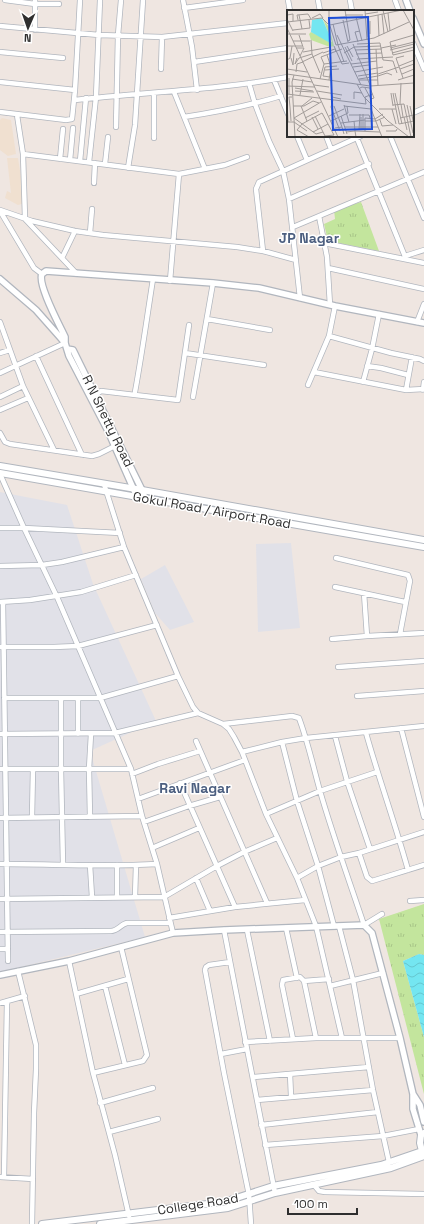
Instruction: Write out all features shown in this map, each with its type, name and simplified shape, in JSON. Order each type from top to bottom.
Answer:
[{"type":"main road","name":"Gokul Road / Airport Road","points":[[0,466],[424,540]]},
{"type":"main road","name":"Gokul Road / Airport Road","points":[[0,473],[424,547]]},
{"type":"main road","points":[[421,1132],[420,1143],[423,1154]]},
{"type":"main road","name":"College Road","points":[[42,1224],[223,1209],[250,1202],[275,1193],[391,1168],[423,1154]]},
{"type":"main road","name":"College Road","points":[[100,1224],[130,1217],[224,1202],[273,1186],[332,1175],[423,1154]]},
{"type":"street","points":[[5,0],[58,4]]},
{"type":"street","points":[[0,112],[70,120],[73,117],[80,0]]},
{"type":"street","points":[[89,162],[96,97],[100,0]]},
{"type":"street","points":[[116,127],[118,35],[121,0]]},
{"type":"street","points":[[128,168],[137,94],[143,0]]},
{"type":"street","points":[[183,0],[190,35],[197,90]]},
{"type":"street","points":[[184,8],[244,0]]},
{"type":"street","points":[[288,0],[290,10]]},
{"type":"street","points":[[318,0],[320,10]]},
{"type":"street","points":[[350,0],[352,10]]},
{"type":"street","points":[[395,0],[399,10]]},
{"type":"street","points":[[406,0],[410,10]]},
{"type":"street","points":[[35,2],[35,30]]},
{"type":"street","points":[[414,20],[424,44]]},
{"type":"street","points":[[0,26],[99,35],[162,37],[287,23]]},
{"type":"street","points":[[160,69],[162,37]]},
{"type":"street","points":[[414,45],[424,69]]},
{"type":"street","points":[[194,62],[287,48]]},
{"type":"street","points":[[0,52],[63,58]]},
{"type":"street","points":[[74,100],[117,95],[197,90],[249,84],[287,77]]},
{"type":"street","points":[[274,80],[287,111]]},
{"type":"street","points":[[0,82],[75,90]]},
{"type":"street","points":[[249,84],[255,104],[283,171],[293,227],[300,298]]},
{"type":"street","points":[[174,92],[205,169]]},
{"type":"street","points":[[154,93],[154,138]]},
{"type":"street","points":[[184,117],[255,104],[281,96]]},
{"type":"street","points":[[80,161],[86,98]]},
{"type":"street","points":[[414,113],[424,108]]},
{"type":"street","points":[[17,115],[23,154],[24,218],[76,273]]},
{"type":"street","points":[[70,160],[73,128]]},
{"type":"street","points":[[60,159],[63,129]]},
{"type":"street","points":[[105,164],[108,137]]},
{"type":"street","points":[[297,137],[307,160]]},
{"type":"street","points":[[326,137],[331,149]]},
{"type":"street","points":[[263,251],[256,189],[259,182],[358,137],[378,192],[406,258]]},
{"type":"street","points":[[390,137],[408,179],[422,207],[424,218]]},
{"type":"street","points":[[23,154],[95,162],[128,168],[179,174],[225,165],[247,157]]},
{"type":"street","points":[[94,183],[95,162]]},
{"type":"street","points":[[289,199],[368,164]]},
{"type":"street","points":[[293,227],[424,172]]},
{"type":"street","points":[[170,281],[179,174]]},
{"type":"street","points":[[90,233],[92,209]]},
{"type":"street","points":[[0,210],[24,218],[75,231],[236,247],[263,251],[296,260]]},
{"type":"street","points":[[0,210],[34,268],[42,274]]},
{"type":"street","points":[[308,385],[329,336],[332,305],[328,268],[319,216]]},
{"type":"street","points":[[62,258],[75,231]]},
{"type":"street","points":[[324,243],[406,258],[424,263]]},
{"type":"street","points":[[406,258],[424,250]]},
{"type":"street","points":[[328,268],[424,289]]},
{"type":"street","points":[[0,373],[65,343],[66,337],[40,280],[42,274],[49,271],[213,283],[259,288],[332,305],[424,323]]},
{"type":"street","name":"R N Shetty Road","points":[[0,279],[36,310],[65,343],[68,349],[73,350],[138,497]]},
{"type":"street","points":[[135,392],[144,343],[146,315],[153,279]]},
{"type":"street","points":[[193,398],[213,283]]},
{"type":"street","points":[[418,322],[424,304]]},
{"type":"street","points":[[363,382],[372,349],[379,314]]},
{"type":"street","points":[[207,319],[270,330]]},
{"type":"street","points":[[0,322],[2,332],[28,398],[54,450]]},
{"type":"street","points":[[93,396],[101,391],[178,400],[189,325]]},
{"type":"street","points":[[329,336],[372,349],[424,361]]},
{"type":"street","points":[[0,353],[10,350]]},
{"type":"street","points":[[185,352],[264,366]]},
{"type":"street","points":[[36,356],[82,455]]},
{"type":"street","points":[[406,390],[412,357]]},
{"type":"street","points":[[367,366],[408,375]]},
{"type":"street","points":[[314,372],[406,390],[424,390],[424,382]]},
{"type":"street","points":[[0,397],[23,386]]},
{"type":"street","points":[[0,410],[28,398]]},
{"type":"street","points":[[0,432],[5,442],[10,444],[82,455],[95,456],[118,449]]},
{"type":"street","name":"R N Shetty Road","points":[[118,449],[142,490],[145,498]]},
{"type":"street","points":[[0,473],[57,597],[131,772],[142,816],[157,864],[173,933]]},
{"type":"street","points":[[104,484],[124,547],[178,676],[193,707],[198,713],[223,724],[229,729],[242,752],[266,814],[296,878],[316,926],[342,1038]]},
{"type":"street","points":[[0,528],[120,533]]},
{"type":"street","points":[[0,566],[42,565],[62,562],[124,547]]},
{"type":"street","points":[[336,558],[408,575],[410,581],[400,634]]},
{"type":"street","points":[[8,961],[7,864],[3,818],[6,769],[2,734],[2,705],[4,698],[2,602],[57,597],[81,592],[136,575]]},
{"type":"street","points":[[335,587],[405,602]]},
{"type":"street","points":[[364,593],[367,636]]},
{"type":"street","points":[[2,647],[78,646],[157,625]]},
{"type":"street","points":[[332,639],[424,633]]},
{"type":"street","points":[[338,667],[424,661]]},
{"type":"street","points":[[4,698],[100,698],[178,676]]},
{"type":"street","points":[[357,696],[424,691]]},
{"type":"street","points":[[61,698],[60,769],[63,864]]},
{"type":"street","points":[[78,698],[78,734]]},
{"type":"street","points":[[2,734],[115,733],[198,713]]},
{"type":"street","points":[[223,724],[292,716],[297,716],[298,718],[306,738],[320,791],[364,925],[372,933],[400,1038],[412,1094],[413,1109],[421,1132],[265,1145]]},
{"type":"street","points":[[242,752],[282,742],[306,738],[424,726]]},
{"type":"street","points":[[401,728],[424,817]]},
{"type":"street","points":[[366,732],[408,870]]},
{"type":"street","points":[[90,817],[89,769],[91,734]]},
{"type":"street","points":[[335,736],[347,781],[370,849]]},
{"type":"street","points":[[196,741],[267,903]]},
{"type":"street","points":[[282,742],[297,801],[353,980],[373,1090],[389,1162]]},
{"type":"street","points":[[0,769],[89,769],[131,772],[200,751]]},
{"type":"street","points":[[138,799],[245,760]]},
{"type":"street","points":[[32,769],[32,816]]},
{"type":"street","points":[[266,814],[320,791],[377,772]]},
{"type":"street","points":[[180,783],[235,907]]},
{"type":"street","points":[[144,822],[220,797]]},
{"type":"street","points":[[3,818],[32,816],[142,816]]},
{"type":"street","points":[[152,848],[199,828]]},
{"type":"street","points":[[296,878],[318,866],[341,857],[359,853],[424,832]]},
{"type":"street","points":[[0,899],[164,897],[217,866],[244,852],[277,838]]},
{"type":"street","points":[[359,853],[367,877],[372,881],[424,865]]},
{"type":"street","points":[[0,864],[157,864]]},
{"type":"street","points":[[90,865],[92,897]]},
{"type":"street","points":[[117,865],[118,897]]},
{"type":"street","points":[[135,897],[136,865]]},
{"type":"street","points":[[196,878],[210,911]]},
{"type":"street","points":[[0,932],[111,932],[127,923],[170,920],[235,907],[305,900]]},
{"type":"street","points":[[410,901],[424,900]]},
{"type":"street","points":[[0,974],[69,961],[173,933],[359,924],[364,925],[382,914]]},
{"type":"street","points":[[286,928],[297,978]]},
{"type":"street","points":[[224,930],[275,1193]]},
{"type":"street","points":[[247,930],[270,1041]]},
{"type":"street","points":[[92,1073],[143,1061],[147,1055],[121,947]]},
{"type":"street","points":[[0,949],[8,949]]},
{"type":"street","points":[[69,961],[92,1073],[130,1217]]},
{"type":"street","points":[[230,962],[209,965],[205,970],[249,1195],[251,1224]]},
{"type":"street","points":[[18,970],[36,1046],[32,1224]]},
{"type":"street","points":[[330,986],[382,973]]},
{"type":"street","points":[[293,1039],[282,985],[283,980],[300,977],[304,981],[316,1038]]},
{"type":"street","points":[[76,994],[128,979]]},
{"type":"street","points":[[304,981],[329,979]]},
{"type":"street","points":[[104,986],[125,1065]]},
{"type":"street","points":[[0,1003],[25,996]]},
{"type":"street","points":[[7,1001],[2,1177],[33,1179]]},
{"type":"street","points":[[246,1042],[316,1038],[400,1038]]},
{"type":"street","points":[[0,1039],[6,1039]]},
{"type":"street","points":[[222,1054],[247,1049]]},
{"type":"street","points":[[253,1077],[369,1067]]},
{"type":"street","points":[[290,1074],[291,1096]]},
{"type":"street","points":[[100,1103],[153,1088]]},
{"type":"street","points":[[257,1100],[373,1090]]},
{"type":"street","points":[[412,1094],[420,1105],[424,1122]]},
{"type":"street","points":[[261,1125],[378,1112]]},
{"type":"street","points":[[108,1132],[158,1119]]},
{"type":"street","points":[[314,1185],[319,1192],[424,1194]]},
{"type":"shaded area","points":[[2,118],[11,120],[16,154],[8,156],[0,150],[0,120]]},
{"type":"shaded area","points":[[7,158],[18,158],[25,203],[18,205],[5,198],[7,191],[11,193]]},
{"type":"shaded area","points":[[0,492],[67,505],[93,584],[156,721],[90,751],[145,937],[0,972]]},
{"type":"shaded area","points":[[291,543],[300,628],[258,632],[256,544]]},
{"type":"shaded area","points":[[165,565],[194,622],[170,630],[155,613],[141,579]]},
{"type":"green space","points":[[361,202],[379,251],[328,241],[324,224],[335,219],[334,210]]},
{"type":"green space","points":[[424,904],[424,955],[419,954],[403,961],[424,1037],[424,1094],[379,919]]},
{"type":"water","points":[[419,954],[424,955],[424,1037],[403,961]]},
{"type":"district","name":"JP Nagar","points":[[309,238]]},
{"type":"district","name":"Ravi Nagar","points":[[195,788]]}]
